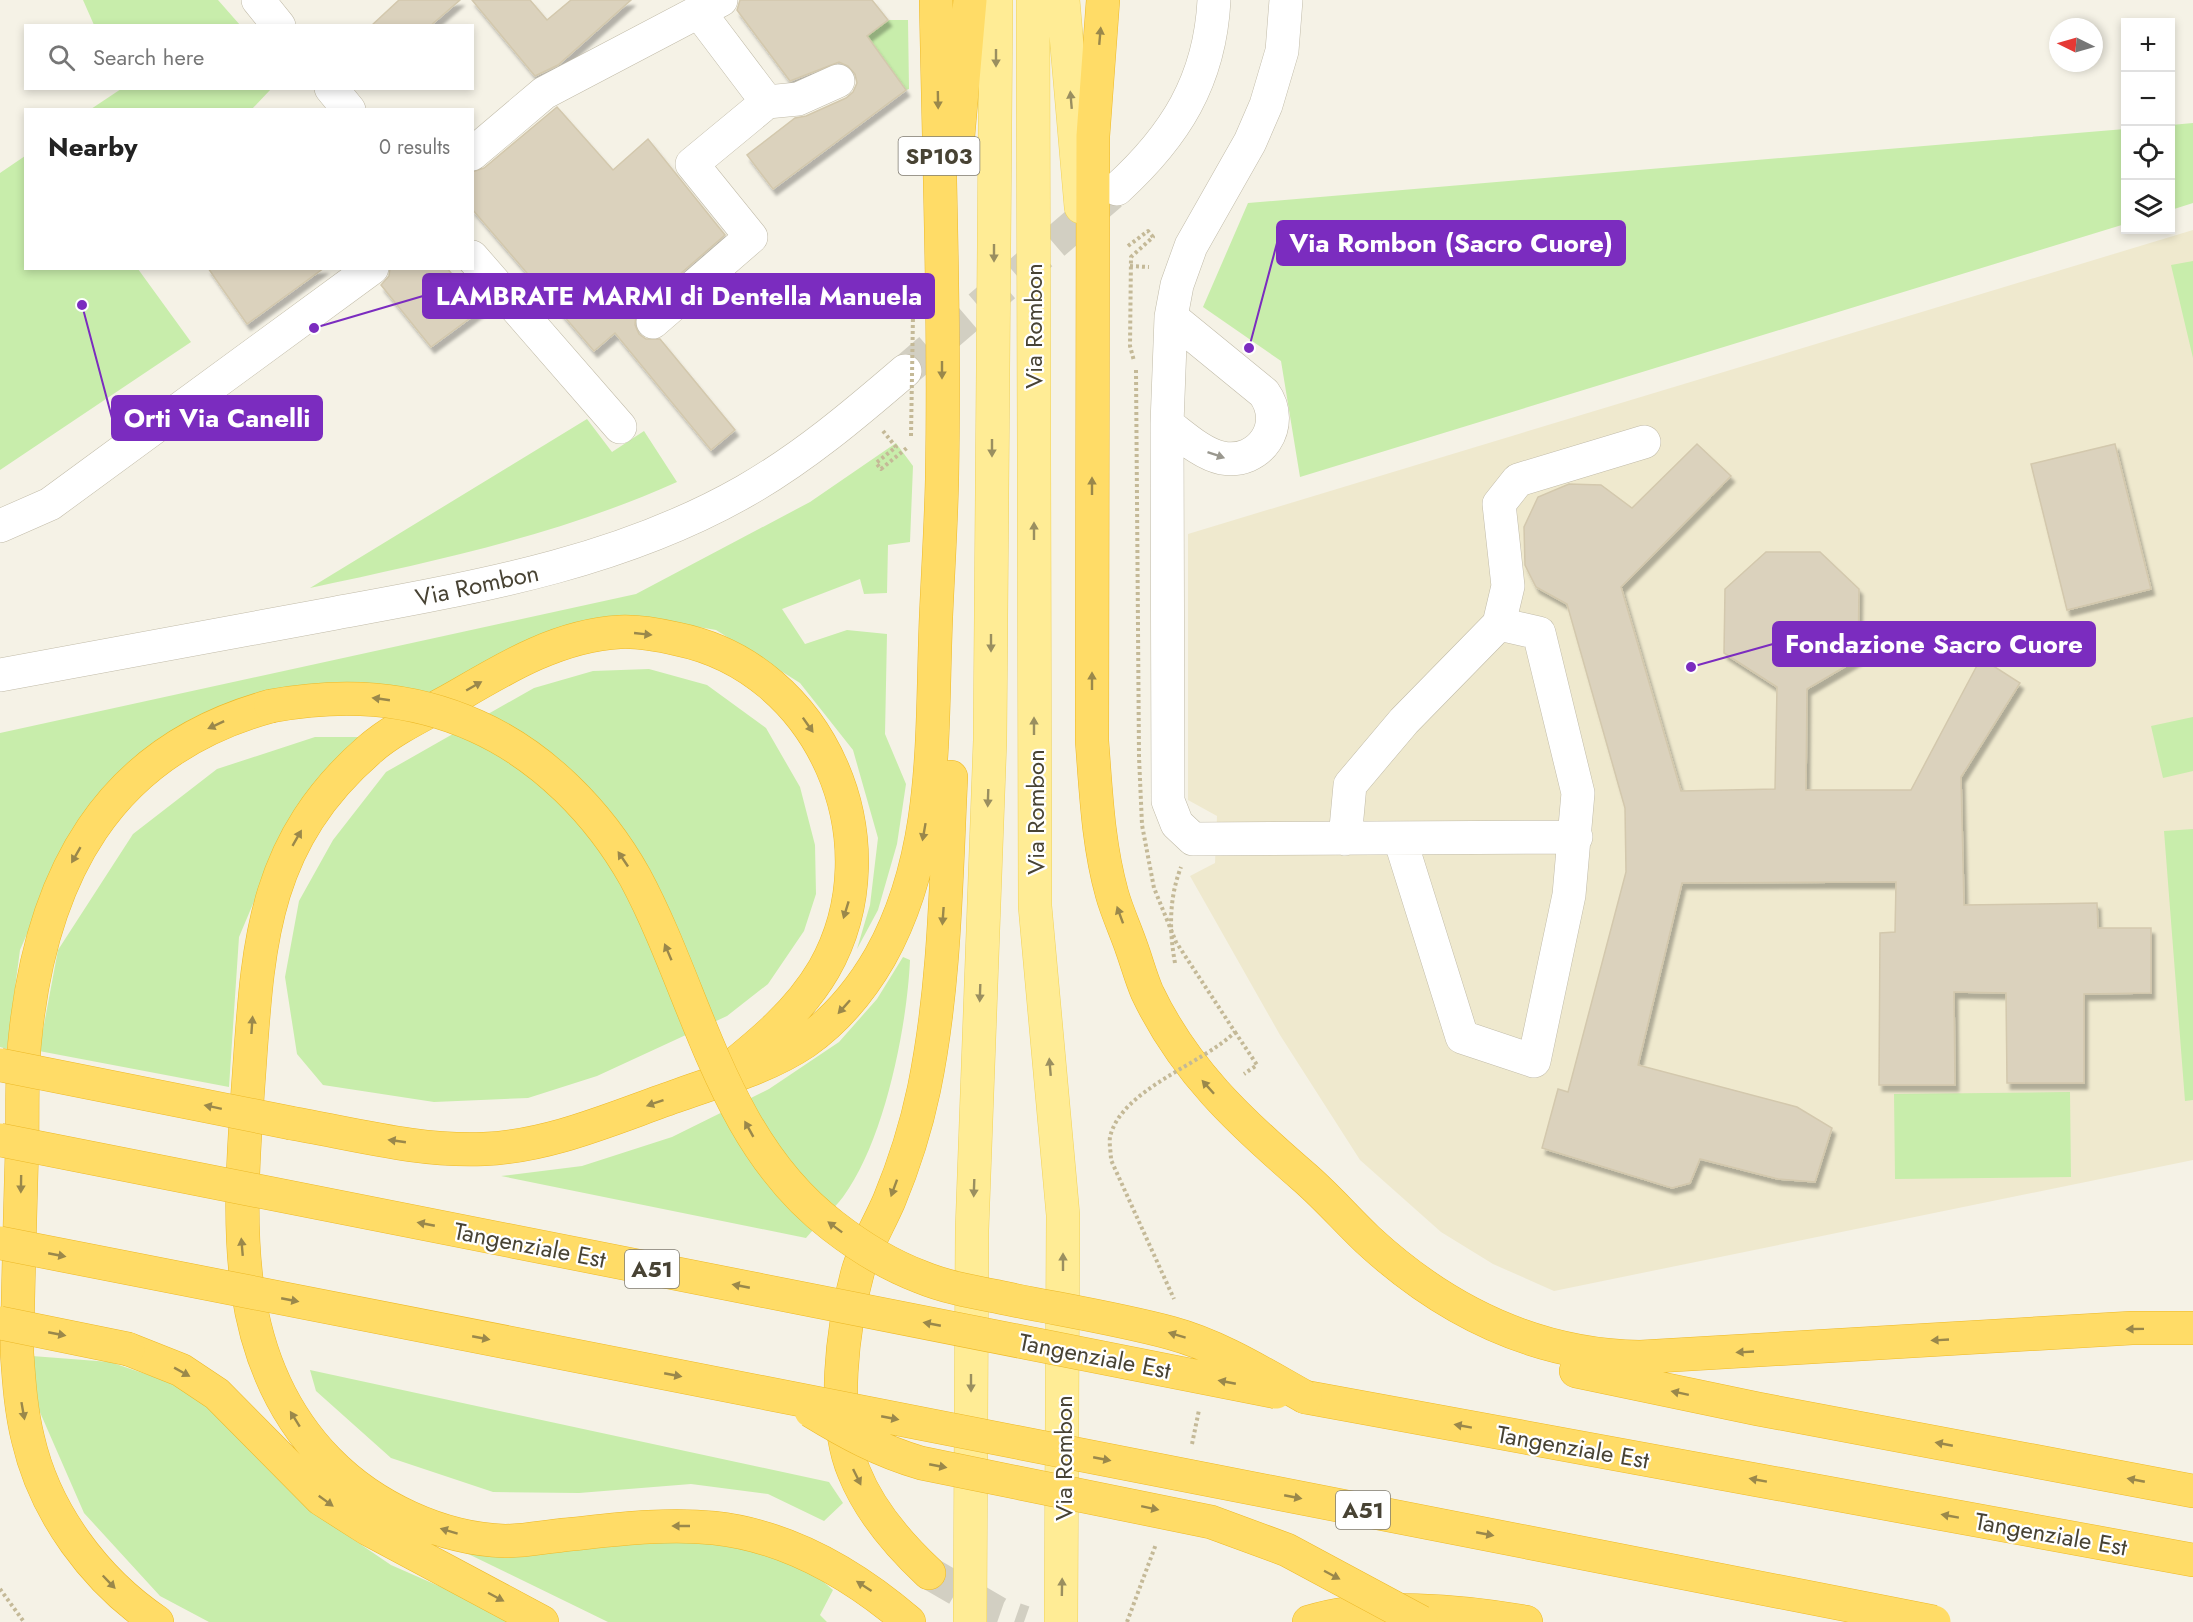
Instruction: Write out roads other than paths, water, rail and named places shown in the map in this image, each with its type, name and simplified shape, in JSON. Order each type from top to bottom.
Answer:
[{"type":"highway","name":"SP103","points":[[928,313],[936,0]]},
{"type":"highway","points":[[929,1573],[886,1527],[853,1471],[845,1433],[840,1375],[845,1326],[859,1270],[890,1198],[913,1133],[931,1050],[936,1010],[952,736],[953,630],[928,313],[970,0]]},
{"type":"highway","points":[[1103,0],[1093,136],[1092,304],[1092,741],[1099,826],[1112,894],[1146,990],[1179,1047],[1203,1081],[1249,1129],[1304,1177],[1370,1241],[1425,1287],[1510,1334],[1545,1345],[1581,1353],[1640,1357],[2132,1328],[2193,1328]]},
{"type":"highway","points":[[0,1065],[291,1123],[392,1141],[455,1149],[506,1148],[566,1135],[780,1057],[830,1023],[857,993],[879,959],[899,920],[921,848],[931,778],[942,480]]},
{"type":"highway","points":[[710,1084],[787,1018],[810,990],[826,965],[849,901],[852,833],[846,801],[834,768],[819,741],[791,704],[752,669],[724,653],[695,643],[621,631],[548,649],[508,666],[374,745],[341,777],[310,815],[273,889],[261,937],[254,995],[242,1180],[242,1238],[247,1298],[267,1365],[281,1397],[302,1430],[330,1463],[360,1488],[393,1509],[426,1524],[465,1536],[506,1541],[652,1527],[720,1528],[789,1545],[847,1575],[879,1595],[909,1622]]},
{"type":"highway","points":[[157,1622],[116,1589],[82,1551],[58,1518],[28,1441],[21,1402],[17,1353],[27,1020],[38,951],[50,910],[68,868],[89,832],[108,806],[161,757],[192,737],[219,723],[271,706],[338,697],[373,698],[407,703],[468,722],[499,736],[528,754],[555,777],[581,802],[634,877],[730,1096],[754,1138],[782,1177],[807,1203],[859,1245],[922,1278],[952,1287],[1180,1336],[1232,1357],[1305,1397]]},
{"type":"highway","points":[[1249,1129],[1287,1185],[1390,1286],[1424,1312],[1458,1332],[1534,1360],[1758,1409],[2193,1491]]},
{"type":"highway","name":"Tangenziale Est","points":[[0,1140],[1305,1397],[2193,1560]]},
{"type":"highway","name":"A51","points":[[0,1243],[1934,1622]]},
{"type":"highway","points":[[0,1323],[128,1349],[181,1370],[217,1394],[321,1499],[368,1529],[542,1622]]},
{"type":"highway","points":[[791,1399],[861,1441],[888,1453],[921,1463],[1157,1509],[1211,1522],[1248,1535],[1287,1550],[1420,1622]]},
{"type":"highway","points":[[1309,1622],[1362,1612],[1429,1611],[1526,1622]]},
{"type":"main road","name":"Via Rombon","points":[[970,1622],[972,1230],[990,740],[996,0]]},
{"type":"main road","name":"Via Rombon","points":[[1033,0],[1035,906],[1063,1215],[1061,1622]]},
{"type":"main road","points":[[1063,0],[1075,149],[1092,304]]},
{"type":"street","points":[[258,0],[277,24]]},
{"type":"street","points":[[1117,189],[1163,142],[1192,94],[1208,46],[1214,0]]},
{"type":"street","points":[[1286,0],[1282,51],[1266,105],[1250,142],[1191,246],[1177,285],[1171,317],[1167,424],[1168,801],[1177,824],[1204,840],[1576,837]]},
{"type":"street","points":[[474,151],[544,93],[710,6],[767,102]]},
{"type":"street","points":[[652,322],[751,237],[692,164],[767,102],[798,99],[838,81]]},
{"type":"street","points":[[333,90],[347,108]]},
{"type":"street","points":[[474,259],[620,427]]},
{"type":"street","points":[[0,526],[50,504],[369,270]]},
{"type":"street","points":[[1167,424],[1212,455],[1234,459],[1253,454],[1265,444],[1272,430],[1273,419],[1269,400],[1264,393],[1171,317]]},
{"type":"street","name":"Via Rombon","points":[[0,675],[409,599],[537,573],[611,552],[655,535],[747,490],[847,420],[905,370]]},
{"type":"street","points":[[1345,839],[1350,785],[1404,721],[1499,624],[1508,586],[1499,504],[1518,480],[1644,442]]},
{"type":"street","points":[[1400,839],[1462,1037],[1534,1061],[1569,896],[1576,837],[1578,793],[1539,633],[1499,624]]},
{"type":"tunnel","points":[[905,371],[1111,194]]},
{"type":"tunnel","points":[[929,1573],[998,1613],[1024,1622]]},
{"type":"place","name":"Orti Via Canelli","points":[[82,305]]},
{"type":"place","name":"LAMBRATE MARMI di Dentella Manuela","points":[[314,328]]},
{"type":"place","name":"Via Rombon (Sacro Cuore)","points":[[1249,348]]},
{"type":"place","name":"Fondazione Sacro Cuore","points":[[1691,667]]}]
